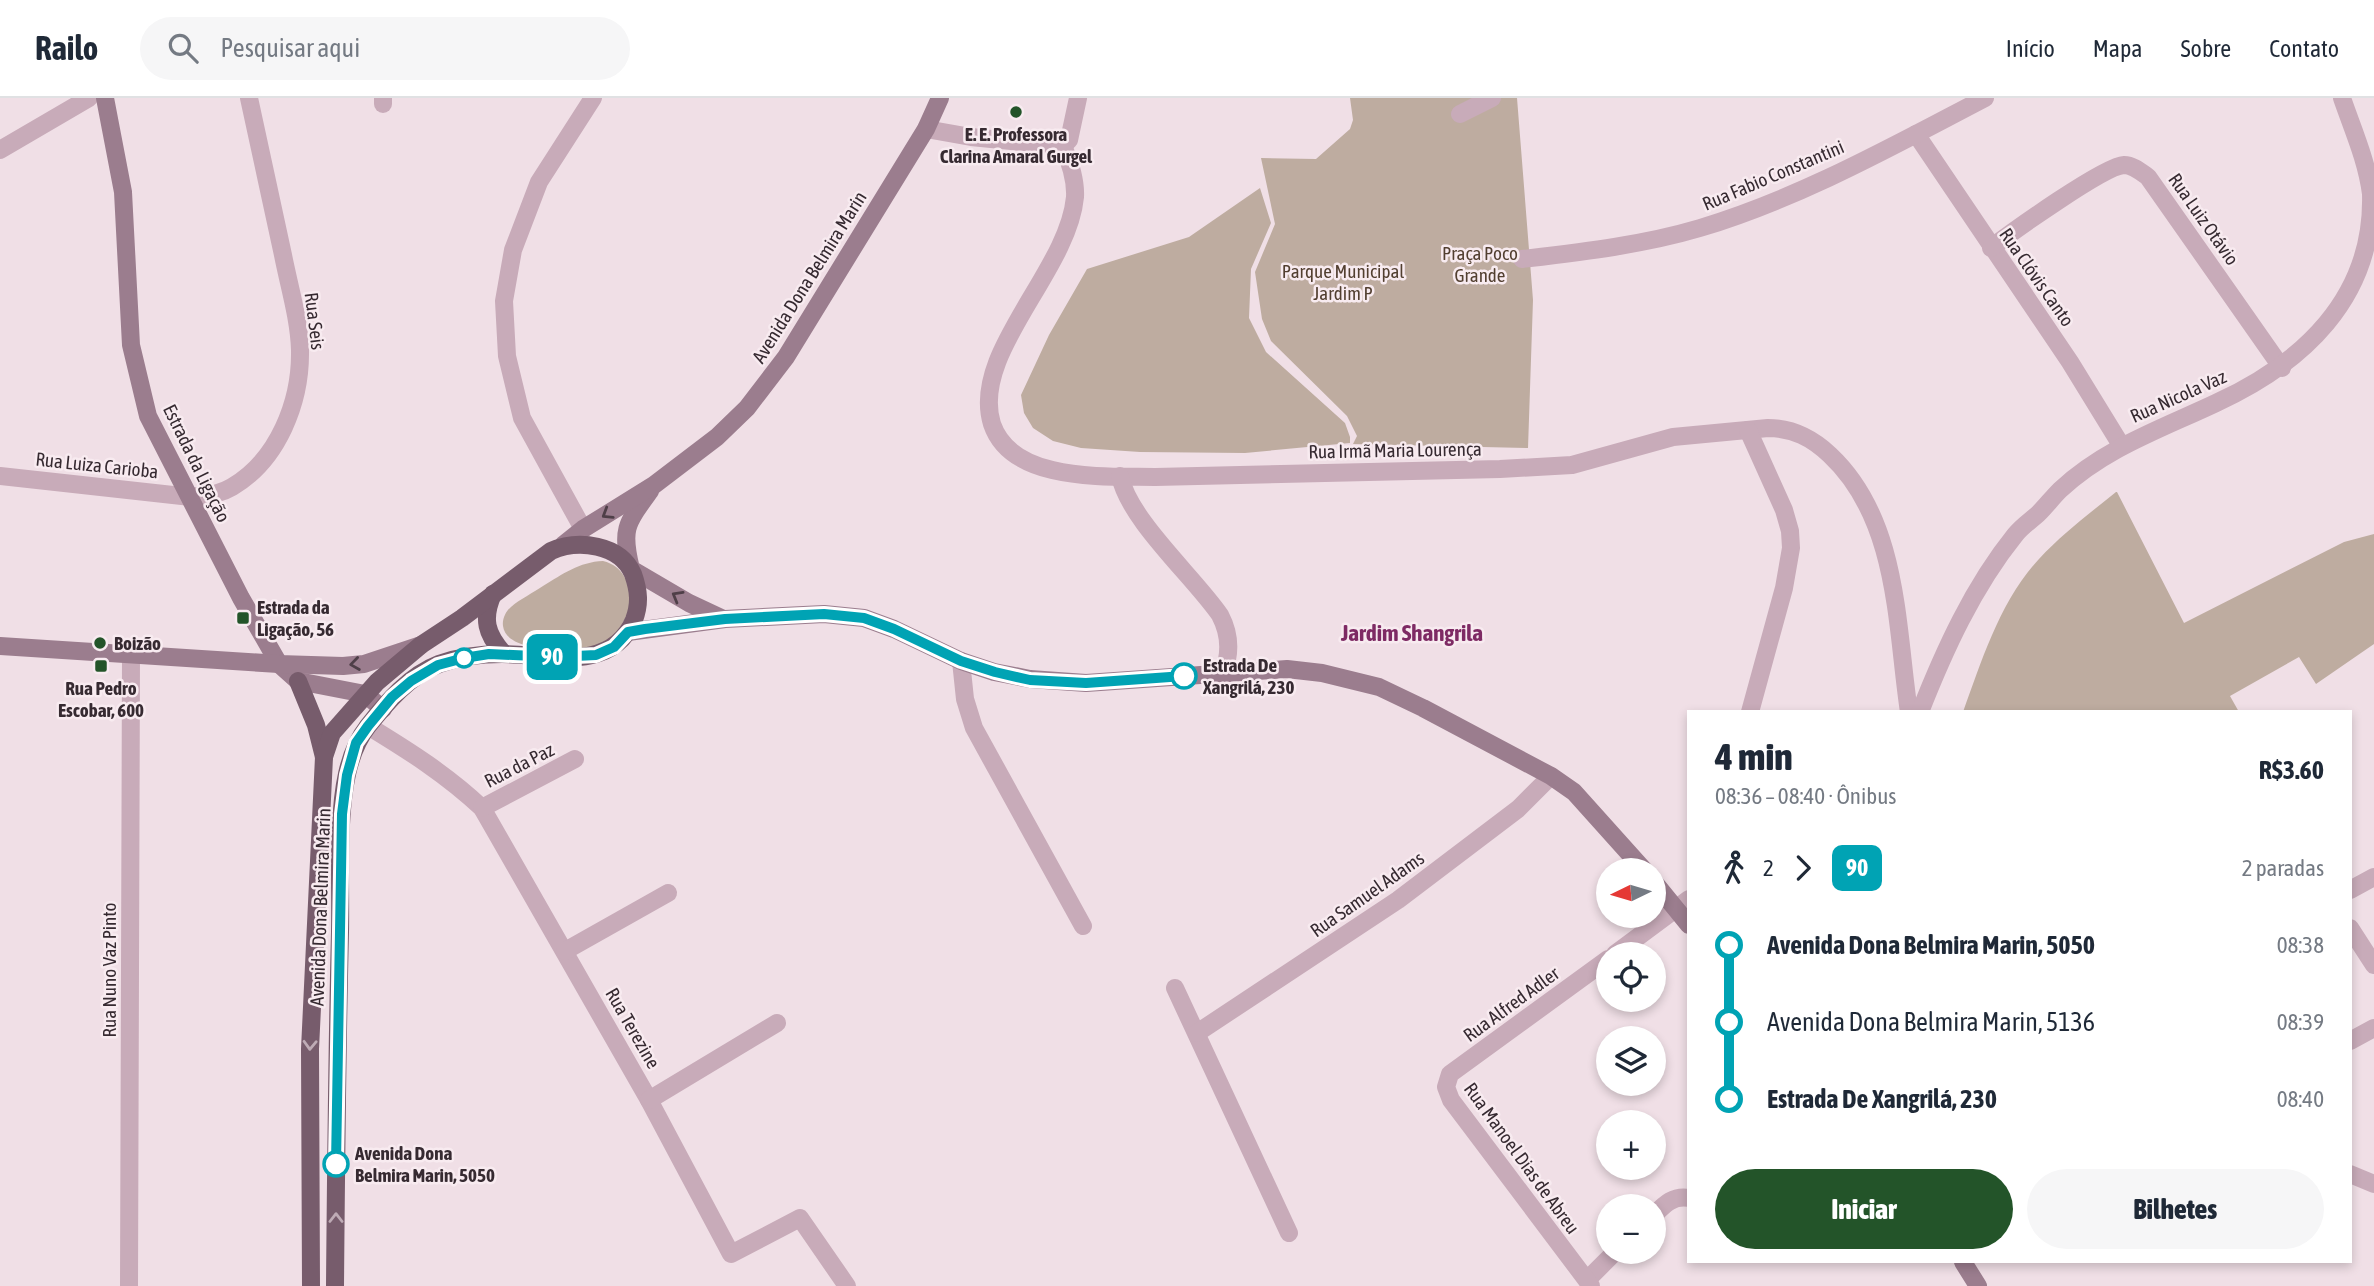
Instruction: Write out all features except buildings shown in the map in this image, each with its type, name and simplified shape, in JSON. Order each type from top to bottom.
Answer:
[{"type":"main road","name":"Estrada da Ligação","points":[[106,98],[123,192],[131,345],[148,416],[225,568],[279,664]]},
{"type":"main road","name":"Avenida Dona Belmira Marin","points":[[311,1286],[310,1049],[324,757],[332,733],[365,694],[421,645],[583,529],[654,485],[717,437],[737,418],[786,357],[926,129],[940,98]]},
{"type":"main road","name":"Avenida Dona Belmira Marin","points":[[335,1286],[342,814],[347,775],[356,743],[392,697],[411,681],[438,665],[464,658],[505,654],[555,657],[596,655],[614,647],[628,632],[638,609],[639,598],[625,548],[626,527],[654,485]]},
{"type":"main road","points":[[563,545],[587,545],[620,556],[631,569],[689,603],[725,619]]},
{"type":"main road","points":[[492,594],[486,625],[492,639],[505,654]]},
{"type":"main road","points":[[628,632],[725,619],[824,614],[864,618],[894,629],[961,661],[1030,680],[1086,683],[1287,669],[1322,673],[1379,687],[1551,776],[1574,792],[1633,858]]},
{"type":"main road","points":[[0,646],[279,664],[363,664],[421,645]]},
{"type":"main road","points":[[279,664],[299,681],[316,724],[324,757]]},
{"type":"main road","points":[[299,681],[365,694],[383,709]]},
{"type":"main road","points":[[1666,891],[1682,904]]},
{"type":"main road","points":[[1964,1263],[1978,1286]]},
{"type":"street","points":[[0,150],[89,98]]},
{"type":"street","name":"Rua Seis","points":[[191,497],[215,495],[232,487],[271,452],[288,422],[296,384],[300,350],[293,306],[249,98]]},
{"type":"street","points":[[583,529],[522,418],[507,356],[504,301],[513,250],[539,183],[593,98]]},
{"type":"street","points":[[926,129],[963,136],[1063,146],[1069,140],[1078,98]]},
{"type":"street","points":[[1460,114],[1492,98]]},
{"type":"street","name":"Rua Fabio Constantini","points":[[1522,259],[1597,249],[1699,229],[1749,212],[1822,181],[1985,98]]},
{"type":"street","name":"Rua Nicola Vaz","points":[[1921,710],[1961,620],[1994,563],[2017,532],[2060,490],[2121,445],[2217,403],[2282,368],[2314,344],[2352,295],[2371,246],[2374,223],[2364,161],[2342,98]]},
{"type":"street","name":"Rua Clóvis Canto","points":[[1916,134],[2070,362],[2121,445]]},
{"type":"street","name":"Rua Irmã Maria Lourença","points":[[1063,146],[1075,186],[1070,219],[1051,265],[994,369],[989,390],[988,409],[993,428],[1018,456],[1058,472],[1120,476],[1549,467],[1585,463],[1673,437],[1782,428],[1808,437],[1837,462],[1856,486],[1883,544],[1891,579],[1909,710]]},
{"type":"street","name":"Rua Luiz Otávio","points":[[1991,248],[2050,206],[2111,169],[2124,165],[2135,168],[2148,177],[2282,368]]},
{"type":"street","points":[[1748,430],[1784,510],[1790,530],[1791,548],[1784,589],[1752,710]]},
{"type":"street","name":"Rua Luiza Carioba","points":[[0,476],[191,497]]},
{"type":"street","points":[[1120,476],[1126,495],[1141,517],[1220,615],[1228,644],[1223,673]]},
{"type":"street","name":"Rua Nuno Vaz Pinto","points":[[129,1286],[131,655]]},
{"type":"street","points":[[961,661],[965,699],[974,728],[1083,926]]},
{"type":"street","name":"Rua Terezine","points":[[368,726],[430,764],[456,783],[482,808],[649,1100],[731,1254],[800,1218],[847,1286]]},
{"type":"street","name":"Rua da Paz","points":[[482,808],[575,759]]},
{"type":"street","name":"Rua Samuel Adams","points":[[1197,1032],[1398,900],[1511,815],[1551,776]]},
{"type":"street","points":[[2352,889],[2374,877]]},
{"type":"street","points":[[565,951],[668,893]]},
{"type":"street","points":[[1631,942],[1682,904]]},
{"type":"street","points":[[2352,931],[2374,965]]},
{"type":"street","name":"Rua Alfred Adler","points":[[1446,1087],[1450,1074],[1596,967]]},
{"type":"street","points":[[1175,988],[1289,1233]]},
{"type":"street","points":[[649,1100],[778,1023]]},
{"type":"street","points":[[2352,1040],[2374,1028]]},
{"type":"street","name":"Rua Manoel Dias de Abreu","points":[[1446,1087],[1451,1100],[1589,1283]]},
{"type":"street","points":[[2352,1175],[2374,1184]]},
{"type":"street","points":[[1666,1204],[1671,1200],[1687,1198]]},
{"type":"street","points":[[1589,1283],[1605,1264]]},
{"type":"green space","name":"Parque Municipal Jardim P","points":[[1350,98],[1517,98],[1533,300],[1528,448],[1353,444],[1357,436],[1347,416],[1271,341],[1262,319],[1255,272],[1275,224],[1261,158],[1316,159],[1350,129],[1353,120]]},
{"type":"green space","name":"Parque Municipal Jardim P","points":[[1260,188],[1271,223],[1251,269],[1249,318],[1266,352],[1345,423],[1350,443],[1245,453],[1140,452],[1081,448],[1053,441],[1033,428],[1024,413],[1021,395],[1049,335],[1087,269],[1189,237]]},
{"type":"green space","points":[[2117,492],[2184,623],[2344,542],[2374,534],[2374,644],[2316,684],[2299,657],[2230,696],[2238,710],[1964,710],[1977,672],[2013,593],[2039,559],[2076,524]]},
{"type":"green space","points":[[603,561],[620,571],[636,601],[608,647],[549,649],[518,643],[508,636],[503,621],[515,604],[572,569]]},
{"type":"bus line","name":"90","points":[[336,1164],[342,814],[347,775],[356,743],[368,726],[392,697],[411,681],[438,665],[489,654],[555,657],[596,655],[614,647],[628,632],[725,619],[824,614],[864,618],[894,629],[961,661],[1030,680],[1086,683],[1184,676]]},
{"type":"place","name":"E. E. Professora Clarina Amaral Gurgel","points":[[1016,112]]},
{"type":"place","name":"Estrada da Ligação, 56","points":[[243,618]]},
{"type":"place","name":"Boizão","points":[[100,643]]},
{"type":"place","name":"Rua Pedro Escobar, 600","points":[[101,666]]},
{"type":"place","name":"Estrada De Xangrilá, 230","points":[[1184,676]]},
{"type":"place","name":"Avenida Dona Belmira Marin, 5050","points":[[336,1164]]},
{"type":"district","name":"Jardim Shangrila","points":[[1412,633]]},
{"type":"park label","name":"Praça Poco Grande","points":[[1480,264]]}]
